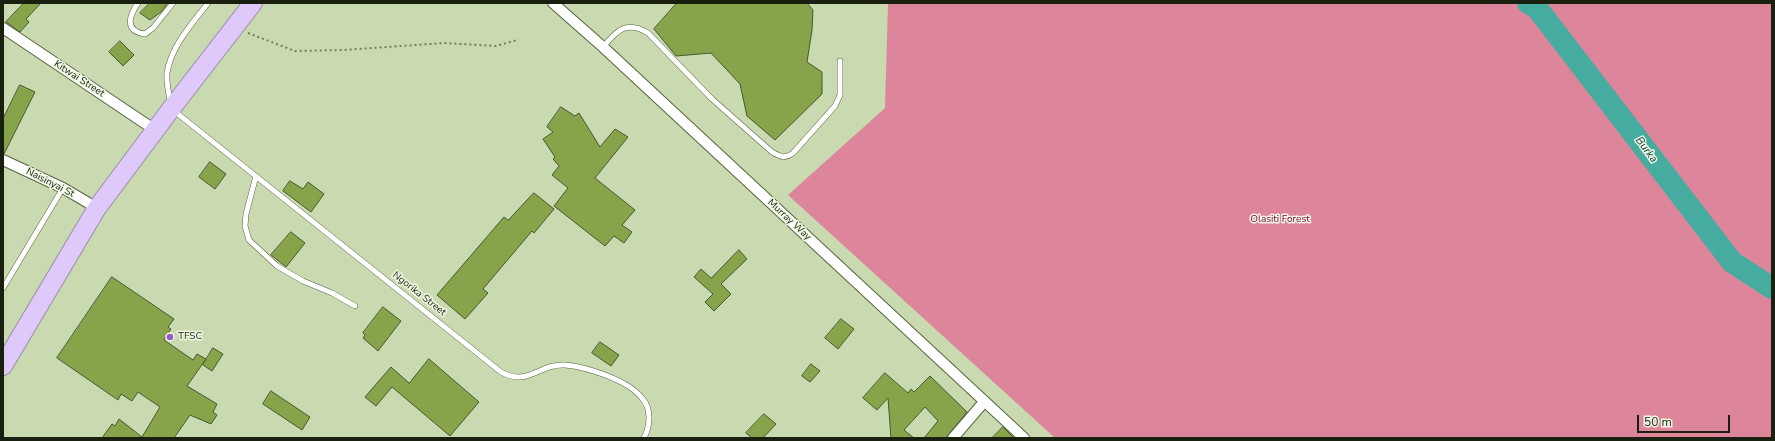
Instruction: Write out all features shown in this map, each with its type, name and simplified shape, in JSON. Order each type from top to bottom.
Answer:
[{"type":"highway","points":[[3,366],[97,208],[253,3]]},
{"type":"street","name":"Murray Way","points":[[553,3],[603,47],[1024,438]]},
{"type":"street","name":"Kitwai Street","points":[[3,28],[155,130]]},
{"type":"street","name":"Naisinyai St","points":[[3,160],[63,188],[97,208]]},
{"type":"street","points":[[953,438],[984,402]]},
{"type":"lane","points":[[138,3],[132,12],[130,20],[132,28],[137,32],[145,34],[153,28],[172,3]]},
{"type":"lane","points":[[171,109],[167,75],[171,59],[182,37],[208,3]]},
{"type":"lane","points":[[603,47],[612,36],[623,28],[630,26],[644,30],[664,48],[712,99],[767,148],[780,157],[786,157],[794,153],[835,106],[840,95],[840,61]]},
{"type":"lane","name":"Ngorika Street","points":[[171,109],[501,372],[509,376],[525,377],[555,366],[564,365],[586,368],[600,373],[637,392],[643,398],[648,408],[649,419],[647,432],[644,438]]},
{"type":"lane","points":[[256,176],[246,214],[245,226],[249,240],[277,266],[303,281],[332,293],[355,306]]},
{"type":"lane","points":[[3,288],[6,277],[63,188]]},
{"type":"path","points":[[234,28],[295,51],[372,49],[444,43],[496,46],[517,40]]},
{"type":"green space","name":"Olasiti Forest","points":[[888,3],[1772,3],[1772,438],[1055,438],[788,195],[885,108]]},
{"type":"building","points":[[24,3],[41,3],[26,19],[29,22],[20,32],[6,22]]},
{"type":"building","points":[[150,3],[168,3],[161,12],[150,20],[140,13]]},
{"type":"building","points":[[677,3],[807,3],[813,10],[812,30],[807,62],[822,72],[822,94],[775,140],[747,116],[740,84],[711,53],[676,56],[654,29]]},
{"type":"building","points":[[120,41],[134,55],[123,66],[109,52]]},
{"type":"building","points":[[20,85],[35,92],[3,154],[3,119]]},
{"type":"building","points":[[561,107],[575,116],[579,113],[600,147],[615,129],[628,137],[595,178],[635,210],[622,225],[632,232],[624,243],[614,236],[605,246],[554,206],[568,188],[552,175],[559,166],[553,159],[555,157],[543,139],[553,132],[547,127]]},
{"type":"building","points":[[210,162],[226,174],[215,189],[199,177]]},
{"type":"building","points":[[290,181],[303,189],[308,182],[324,194],[311,212],[283,191]]},
{"type":"building","points":[[534,193],[554,209],[534,233],[532,231],[483,289],[488,293],[465,319],[437,295],[504,217],[508,220]]},
{"type":"building","points":[[291,232],[305,243],[286,267],[271,255]]},
{"type":"building","points":[[739,250],[747,259],[721,284],[731,294],[714,311],[705,302],[713,294],[694,277],[701,269],[711,278]]},
{"type":"building","points":[[112,277],[174,319],[168,327],[171,329],[164,340],[193,360],[197,354],[206,359],[187,386],[217,404],[213,412],[217,415],[211,424],[190,415],[174,438],[102,438],[112,424],[115,426],[119,419],[142,437],[160,407],[138,392],[132,401],[121,394],[118,400],[57,358]]},
{"type":"building","points":[[383,307],[401,321],[378,351],[363,338],[365,335],[363,333]]},
{"type":"building","points":[[841,319],[854,329],[838,349],[825,338]]},
{"type":"building","points":[[600,342],[619,355],[611,366],[592,353]]},
{"type":"building","points":[[213,348],[223,354],[212,371],[203,365]]},
{"type":"building","points":[[429,359],[479,402],[450,436],[392,387],[376,406],[365,397],[391,367],[409,383]]},
{"type":"building","points":[[811,364],[820,371],[810,382],[802,376]]},
{"type":"building","points":[[885,373],[908,393],[911,389],[914,392],[930,376],[967,412],[946,438],[924,438],[938,421],[925,407],[904,430],[914,438],[891,438],[888,398],[877,410],[863,398]]},
{"type":"building","points":[[271,391],[310,417],[302,430],[263,404]]},
{"type":"building","points":[[764,414],[776,424],[763,438],[752,438],[746,433]]},
{"type":"building","points":[[1003,427],[1014,438],[992,438]]},
{"type":"waterway","name":"Burka","points":[[1528,3],[1537,8],[1732,262],[1772,288]]},
{"type":"place","name":"TFSC","points":[[170,337]]}]
